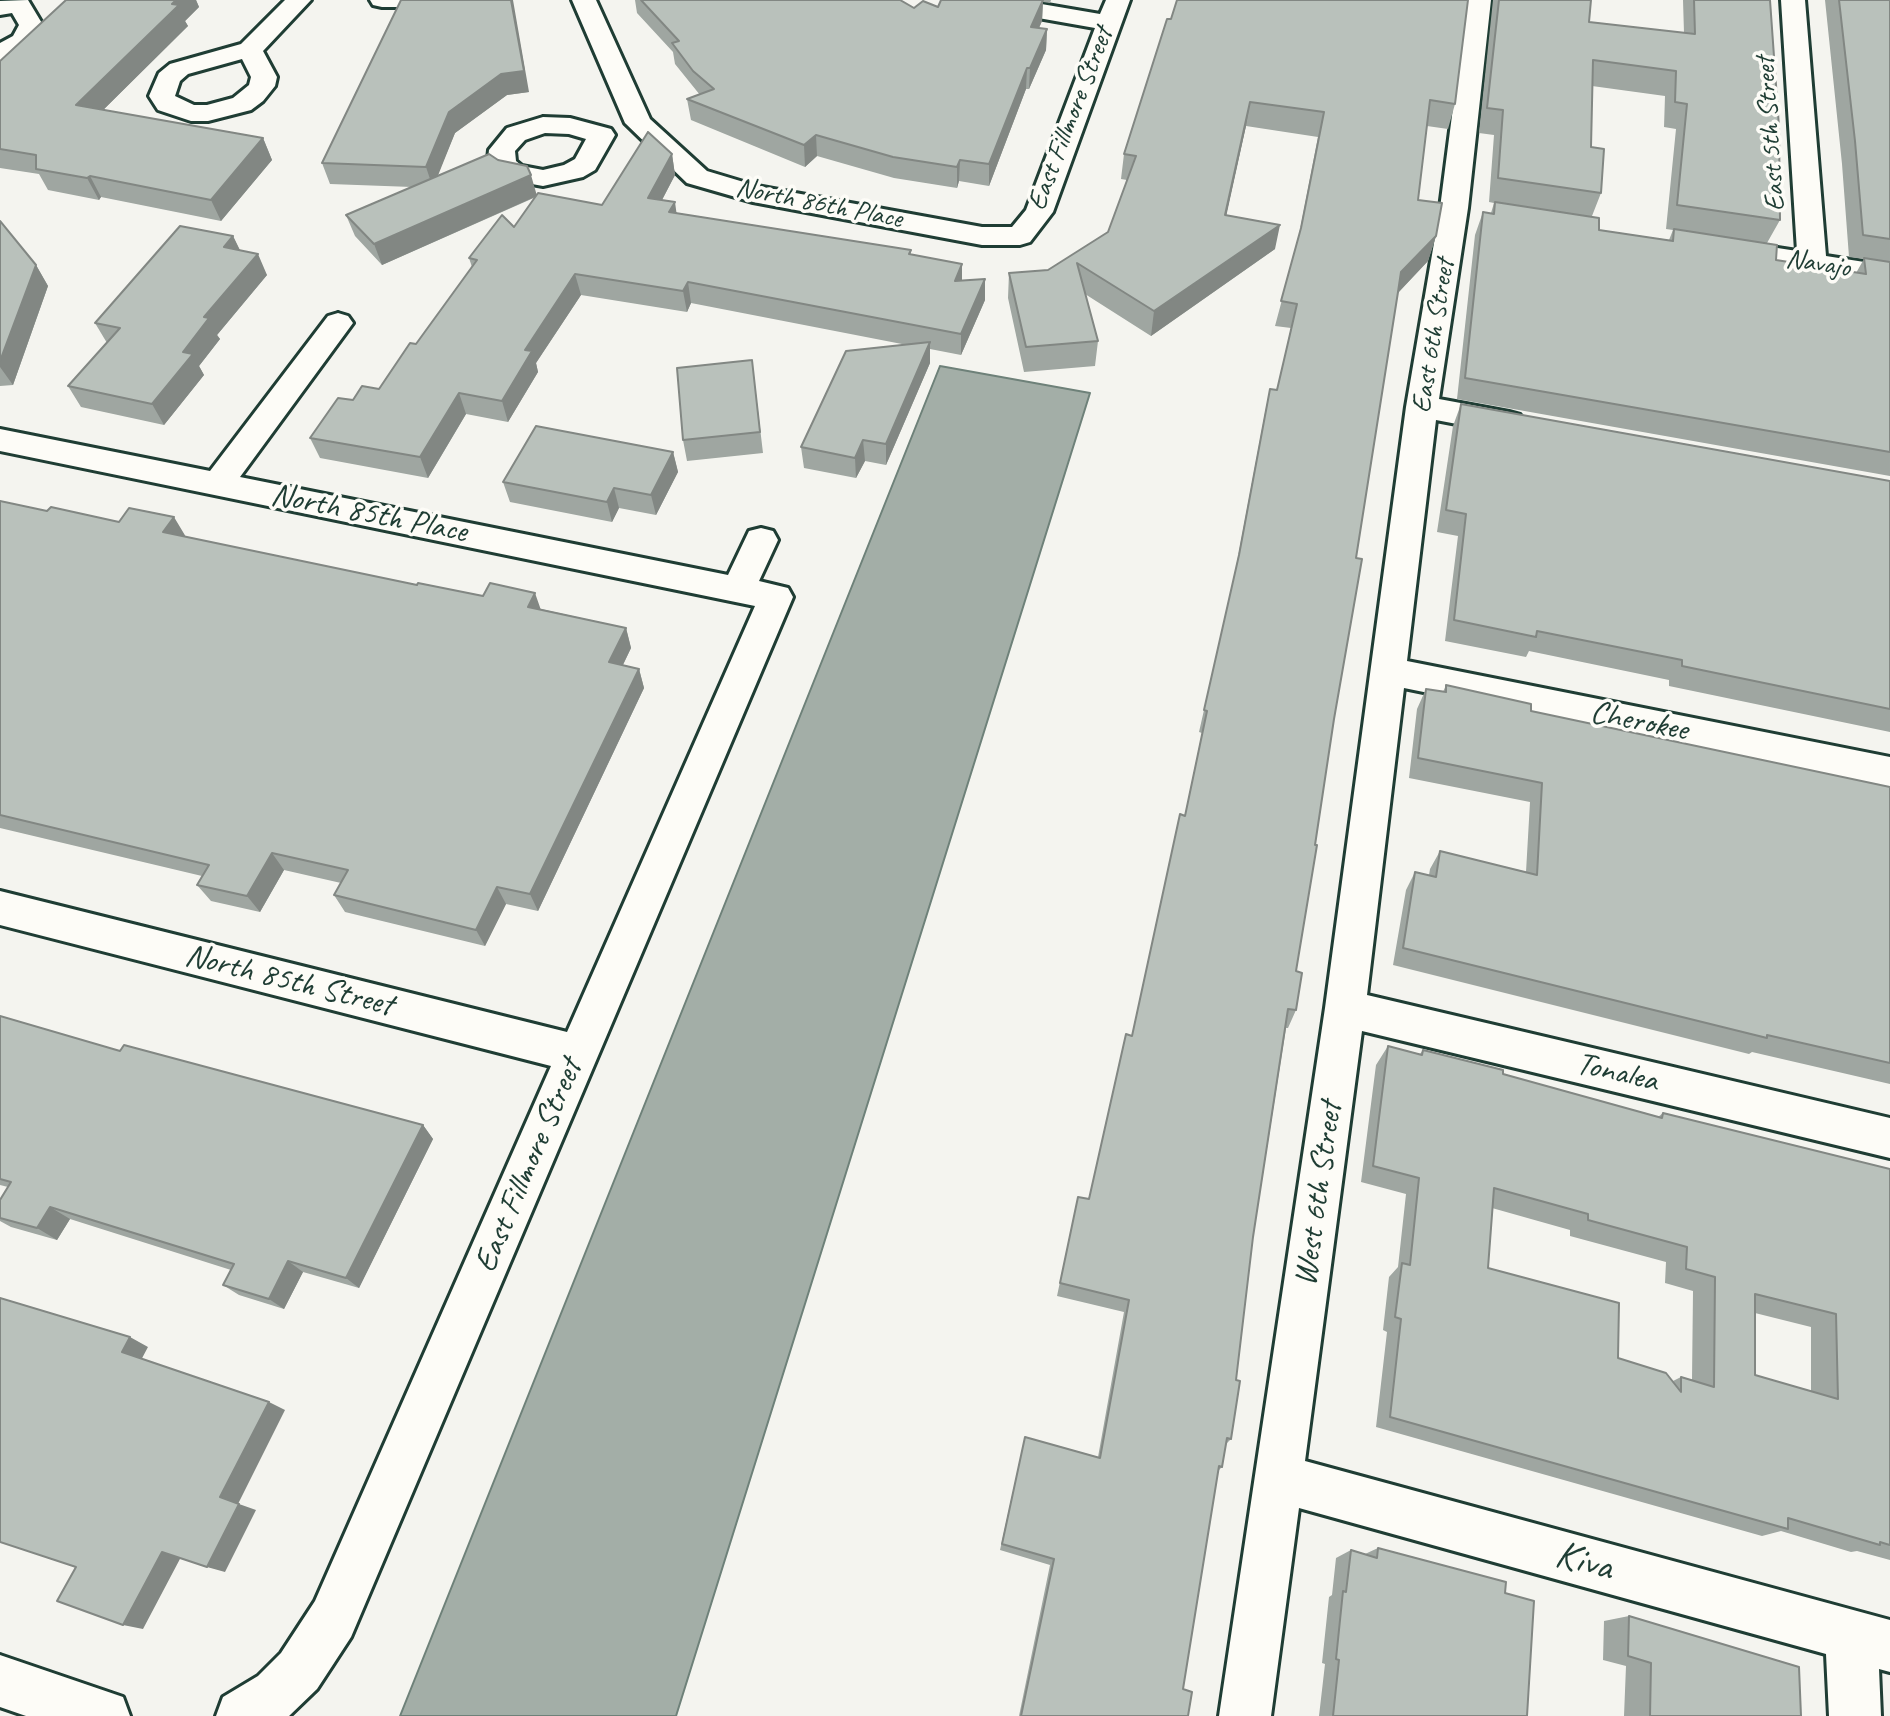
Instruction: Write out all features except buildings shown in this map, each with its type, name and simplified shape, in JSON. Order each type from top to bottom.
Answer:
[{"type":"street","points":[[250,50],[299,0]]},
{"type":"street","points":[[382,0],[425,0]]},
{"type":"street","name":"North 86th Place","points":[[584,0],[638,123],[697,177],[753,194],[982,236],[1020,236]]},
{"type":"street","points":[[976,0],[1113,12]]},
{"type":"street","name":"East 6th Street","points":[[1388,671],[1422,407],[1468,210],[1479,0]]},
{"type":"street","name":"East 5th Street","points":[[1794,0],[1812,262]]},
{"type":"street","points":[[0,53],[22,41],[29,33],[31,25],[14,4]]},
{"type":"street","name":"East Fillmore Street","points":[[1020,236],[1039,212],[1113,12]]},
{"type":"street","points":[[601,135],[638,123]]},
{"type":"street","name":"Navajo","points":[[1702,246],[1890,275]]},
{"type":"street","points":[[218,484],[338,323]]},
{"type":"street","points":[[1422,407],[1532,427]]},
{"type":"street","name":"North 85th Place","points":[[0,440],[757,593]]},
{"type":"street","points":[[757,593],[761,540]]},
{"type":"street","name":"East Fillmore Street","points":[[247,1714],[276,1694],[299,1671],[333,1619],[578,1054],[757,593]]},
{"type":"street","name":"Cherokee","points":[[1388,671],[1890,772]]},
{"type":"street","name":"West 6th Street","points":[[1245,1716],[1345,1008],[1388,671]]},
{"type":"street","name":"North 85th Street","points":[[0,908],[578,1054]]},
{"type":"street","name":"Tonalea","points":[[1345,1008],[1890,1138]]},
{"type":"street","name":"Kiva","points":[[1279,1478],[1870,1641]]},
{"type":"street","points":[[1855,1716],[1870,1641]]},
{"type":"street","points":[[0,1681],[104,1716]]},
{"type":"shaded area","points":[[940,366],[1090,393],[676,1716],[400,1716]]}]
